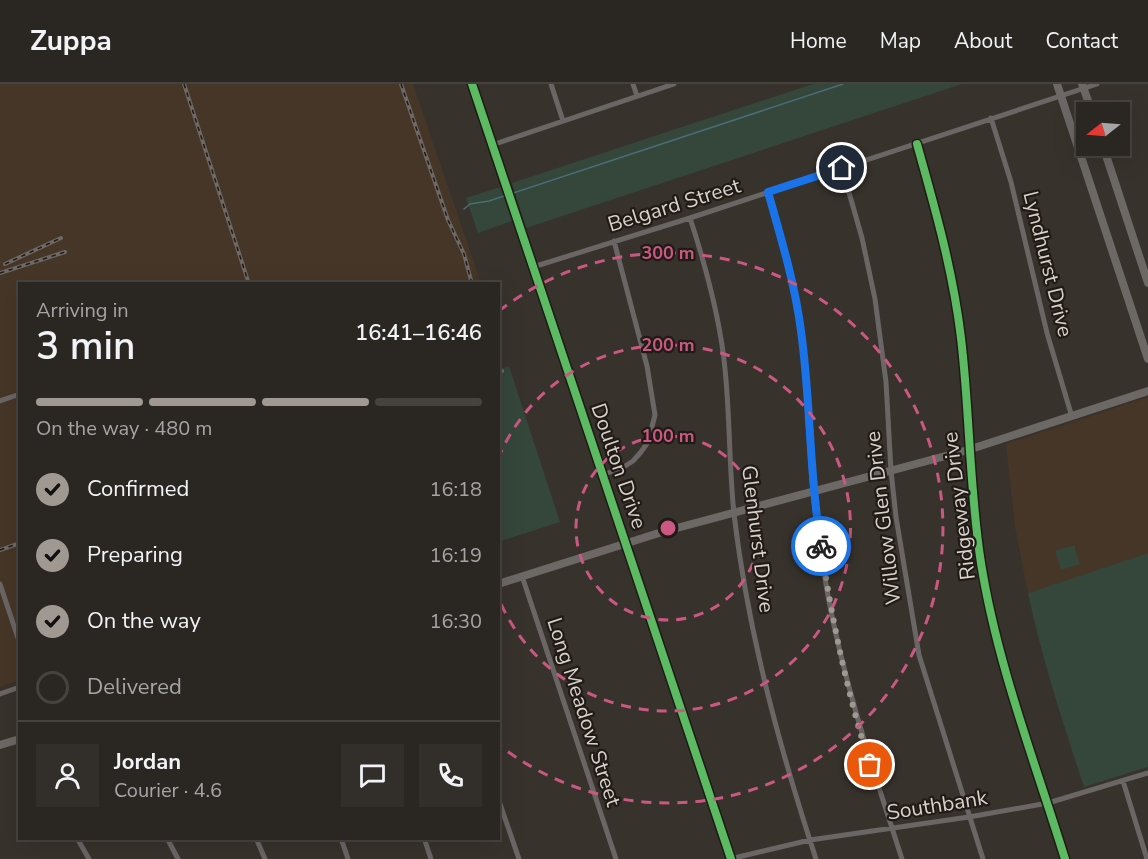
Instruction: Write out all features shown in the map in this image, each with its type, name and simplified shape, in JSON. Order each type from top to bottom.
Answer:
[{"type":"street","name":"Doulton Drive","points":[[472,84],[730,859]]},
{"type":"street","points":[[551,84],[563,121]]},
{"type":"street","points":[[633,84],[637,96]]},
{"type":"street","points":[[492,145],[674,84]]},
{"type":"street","points":[[1058,84],[1148,360]]},
{"type":"street","name":"Belgard Street","points":[[533,267],[917,144],[1061,96],[1083,86],[1097,84]]},
{"type":"street","points":[[1083,86],[1089,102]]},
{"type":"street","name":"Lyndhurst Drive","points":[[991,118],[1011,182],[1047,333],[1072,417]]},
{"type":"street","name":"Ridgeway Drive","points":[[917,144],[940,225],[951,277],[964,373],[968,450],[981,565],[996,634],[1065,859]]},
{"type":"street","points":[[1105,156],[1148,283]]},
{"type":"street","name":"Willow Glen Drive","points":[[842,168],[862,238],[875,299],[886,382],[891,471],[907,590],[919,655],[983,859]]},
{"type":"street","points":[[768,192],[787,260],[801,329],[809,402],[813,492],[828,596],[845,676],[863,743],[902,859]]},
{"type":"street","name":"Glenhurst Drive","points":[[690,218],[710,284],[721,341],[734,512],[753,630],[767,697],[816,859]]},
{"type":"street","points":[[602,475],[622,468],[641,452],[648,442],[655,415],[647,366],[614,241]]},
{"type":"street","points":[[500,583],[626,543],[734,512],[968,450],[1148,391]]},
{"type":"street","points":[[0,401],[18,395]]},
{"type":"street","name":"Long Meadow Street","points":[[522,576],[616,859]]},
{"type":"street","points":[[0,584],[18,638]]},
{"type":"street","points":[[0,694],[18,688]]},
{"type":"street","points":[[0,745],[18,740]]},
{"type":"street","name":"Southbank","points":[[730,859],[810,840],[1048,803],[1148,773]]},
{"type":"street","points":[[1123,781],[1147,859]]},
{"type":"street","points":[[500,804],[519,859]]},
{"type":"street","points":[[78,840],[89,859]]},
{"type":"street","points":[[168,840],[178,859]]},
{"type":"street","points":[[257,840],[265,859]]},
{"type":"street","points":[[342,840],[348,859]]},
{"type":"street","points":[[425,840],[431,859]]},
{"type":"shaded area","points":[[0,84],[413,84],[481,282],[18,282],[18,681],[0,687]]},
{"type":"shaded area","points":[[1148,397],[1148,553],[1028,593],[1015,527],[1006,444]]},
{"type":"green space","points":[[813,84],[962,84],[526,228],[512,183]]},
{"type":"green space","points":[[500,187],[512,221],[478,233],[466,198]]},
{"type":"green space","points":[[509,366],[560,522],[500,541],[500,369]]},
{"type":"green space","points":[[1074,545],[1080,564],[1061,570],[1055,551]]},
{"type":"green space","points":[[1148,553],[1148,767],[1084,787],[1046,667],[1028,593]]},
{"type":"waterway","points":[[464,209],[470,204],[489,201],[843,84]]},
{"type":"railway","points":[[184,84],[248,282]]},
{"type":"railway","points":[[401,84],[448,220],[464,254],[471,282]]},
{"type":"railway","points":[[5,264],[61,238]]},
{"type":"railway","points":[[0,273],[65,252]]},
{"type":"railway","points":[[0,550],[18,544]]},
{"type":"cycle path","points":[[472,84],[731,859]]},
{"type":"cycle path","points":[[917,144],[943,240],[958,313],[974,507],[988,601],[1018,712],[1065,859]]},
{"type":"way so far","points":[[821,546],[828,596],[845,676],[870,765]]},
{"type":"route","points":[[821,546],[813,492],[809,402],[801,329],[787,260],[768,192],[842,168]]}]
